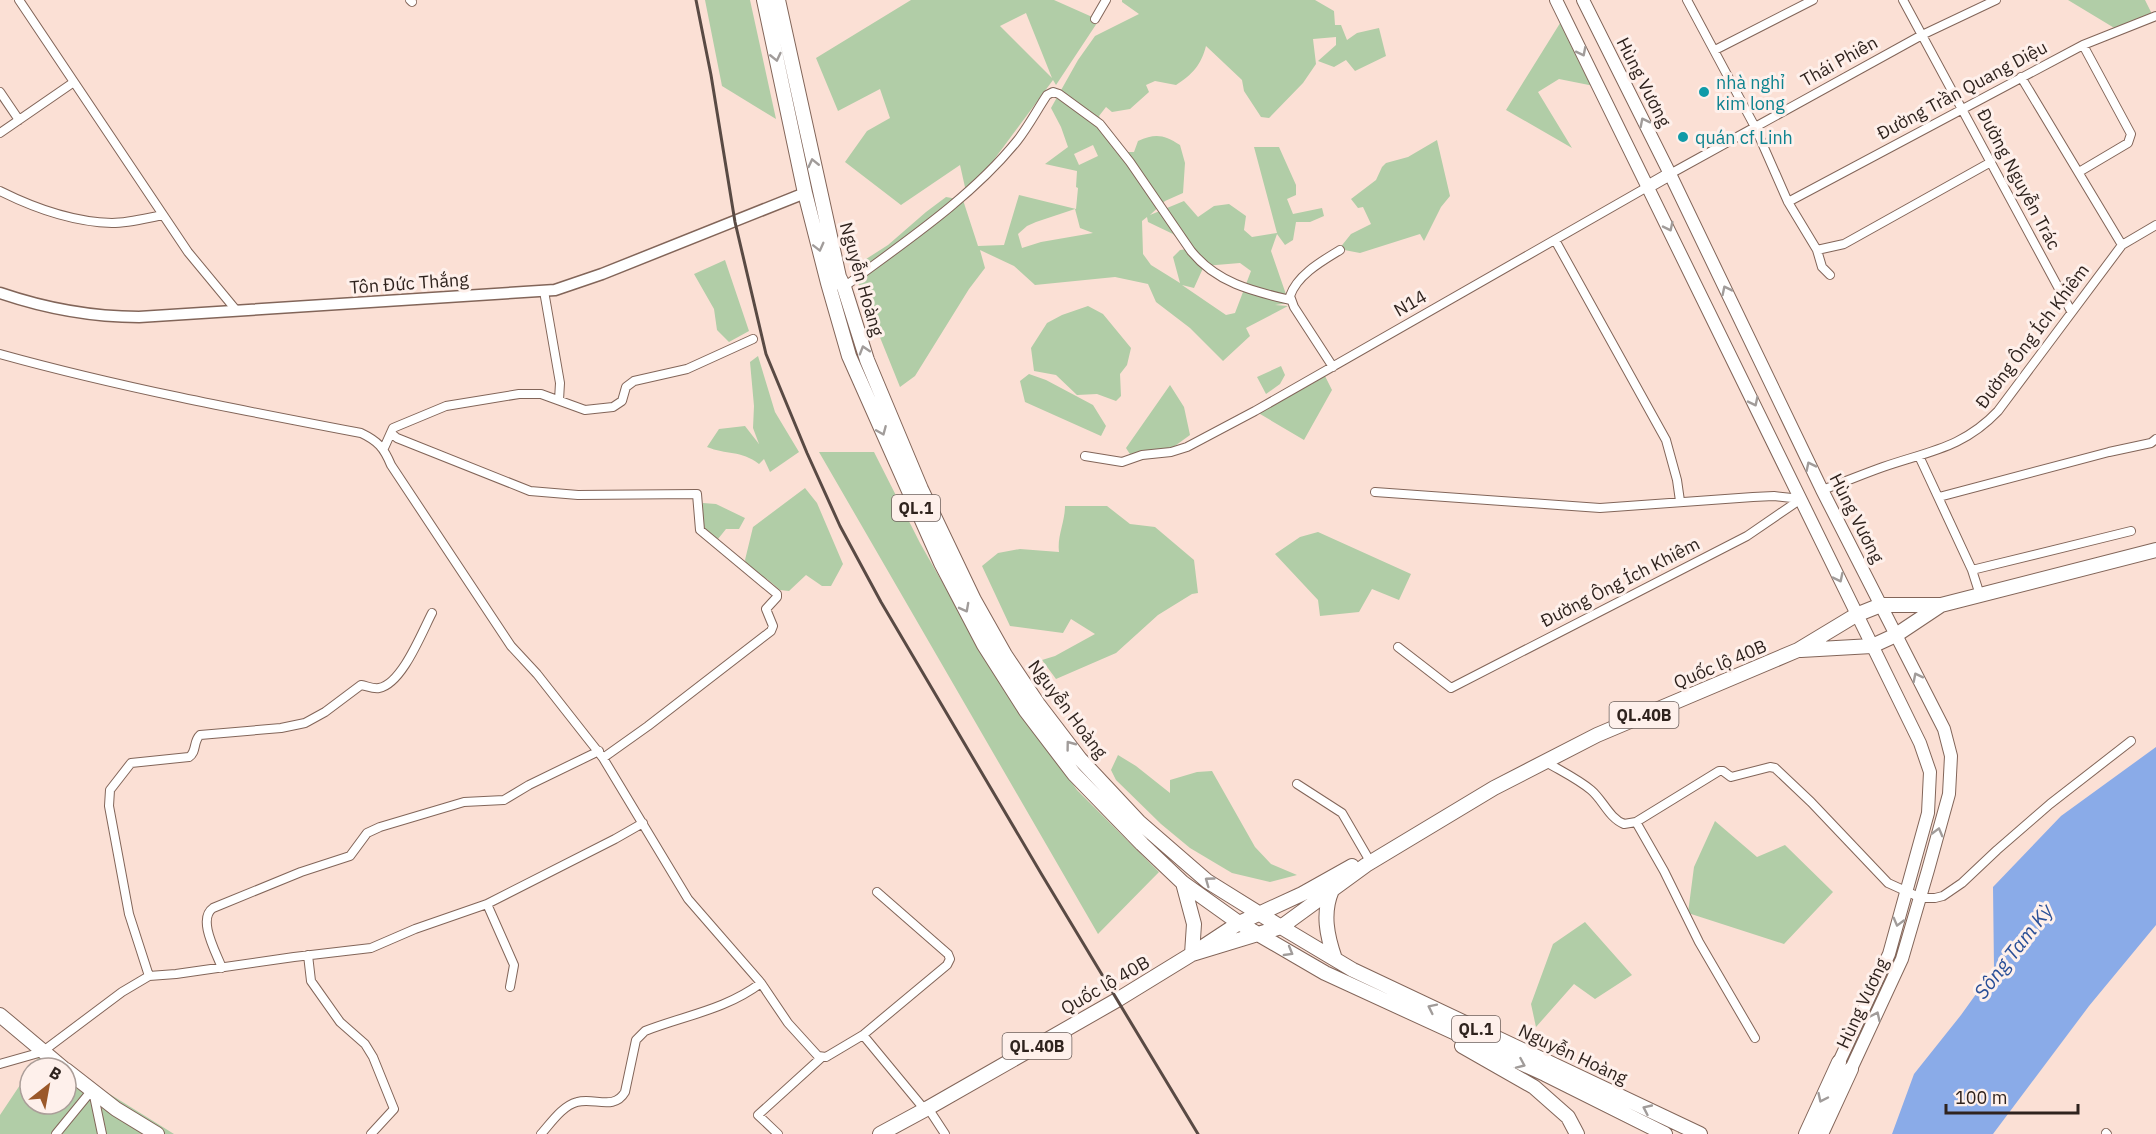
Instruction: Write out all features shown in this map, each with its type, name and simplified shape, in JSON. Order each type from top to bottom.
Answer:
[{"type":"highway","name":"Nguyễn Hoàng","points":[[764,0],[805,193],[849,356],[941,563],[984,645],[1026,711],[1074,774],[1183,883],[1257,934],[1325,973],[1545,1074],[1665,1134]]},
{"type":"highway","name":"Nguyễn Hoàng","points":[[778,0],[839,277],[867,360],[921,489],[974,600],[1005,655],[1038,704],[1080,759],[1139,822],[1207,880],[1281,927],[1335,959],[1461,1022],[1700,1134]]},
{"type":"highway","points":[[1798,650],[1856,615],[1881,605],[1941,605],[2156,550]]},
{"type":"highway","points":[[1798,650],[1872,646],[1896,635],[1941,605]]},
{"type":"highway","name":"Quốc lộ 40B","points":[[1192,954],[1281,927],[1366,865],[1494,788],[1597,735],[1798,650]]},
{"type":"highway","name":"Quốc lộ 40B","points":[[880,1134],[927,1109],[1192,954],[1239,922],[1302,894],[1467,796],[1494,788]]},
{"type":"highway","points":[[1183,883],[1194,924],[1192,954]]},
{"type":"highway","points":[[1332,890],[1326,910],[1329,940],[1335,959]]},
{"type":"highway","points":[[1388,1002],[1432,1031],[1534,1087],[1568,1116],[1577,1134]]},
{"type":"highway","points":[[0,1015],[47,1056]]},
{"type":"highway","points":[[1806,1134],[1839,1062]]},
{"type":"highway","points":[[1821,1134],[1851,1069]]},
{"type":"highway","points":[[78,1079],[116,1109],[157,1134]]},
{"type":"main road","name":"Hùng Vương","points":[[1556,0],[1920,743],[1929,772],[1928,813],[1889,954],[1839,1062]]},
{"type":"main road","name":"Hùng Vương","points":[[1583,0],[1670,174],[1822,490],[1944,729],[1951,756],[1949,794],[1902,959],[1851,1069]]},
{"type":"main road","points":[[1648,186],[1670,174]]},
{"type":"main road","points":[[1801,499],[1822,490]]},
{"type":"street","points":[[19,0],[188,252],[236,310]]},
{"type":"street","points":[[1095,19],[1106,0]]},
{"type":"street","points":[[1687,0],[1755,127],[1788,202],[1817,250],[1822,267],[1830,275]]},
{"type":"street","points":[[1715,50],[1813,0]]},
{"type":"street","name":"Đường Nguyễn Trác","points":[[1903,0],[2071,311]]},
{"type":"street","name":"Thái Phiên","points":[[1670,174],[1922,35],[1996,0]]},
{"type":"street","name":"Đường Trần Quang Diệu","points":[[1788,202],[2083,45],[2156,16]]},
{"type":"street","points":[[2079,172],[2128,143],[2131,134],[2083,45]]},
{"type":"street","points":[[2021,78],[2122,245]]},
{"type":"street","points":[[0,133],[74,82]]},
{"type":"street","points":[[0,92],[19,120]]},
{"type":"street","points":[[844,287],[934,221],[978,181],[1012,147],[1047,95],[1053,92],[1059,93],[1100,124],[1130,162],[1195,256],[1222,278],[1242,289],[1290,300],[1333,367]]},
{"type":"street","points":[[1817,250],[1844,243],[1991,162]]},
{"type":"street","name":"N14","points":[[1085,456],[1122,462],[1142,455],[1171,452],[1187,447],[1256,411],[1648,186]]},
{"type":"street","points":[[0,191],[20,201],[82,219],[112,223],[163,215]]},
{"type":"street","name":"Tôn Đức Thắng","points":[[0,292],[22,300],[107,317],[139,317],[555,290],[602,274],[805,193]]},
{"type":"street","name":"Đường Ông Ích Khiêm","points":[[1822,490],[1962,440],[1985,425],[2122,245],[2156,225]]},
{"type":"street","points":[[1555,240],[1666,440],[1680,501]]},
{"type":"street","points":[[1290,300],[1293,288],[1310,270],[1340,250]]},
{"type":"street","points":[[544,291],[558,372],[559,400]]},
{"type":"street","points":[[384,448],[393,428],[447,406],[519,394],[541,394],[585,410],[613,407],[622,401],[626,387],[634,381],[687,369],[753,339]]},
{"type":"street","points":[[0,354],[103,381],[361,433],[374,439],[384,448],[391,465],[511,646],[537,674],[601,754],[688,899],[761,983],[788,1023],[818,1056],[826,1057],[863,1035],[947,965],[950,959],[948,954],[877,892]]},
{"type":"street","points":[[222,968],[205,921],[207,913],[213,908],[302,872],[350,856],[367,833],[380,827],[464,802],[504,800],[529,785],[601,754],[771,632],[773,626],[766,609],[777,594],[700,530],[697,494],[578,495],[530,491],[397,438],[391,433]]},
{"type":"street","points":[[1939,497],[2151,443],[2156,439]]},
{"type":"street","points":[[1918,456],[1972,570],[1980,596]]},
{"type":"street","points":[[1375,492],[1600,508],[1774,496],[1801,499]]},
{"type":"street","name":"Đường Ông Ích Khiêm","points":[[1398,647],[1451,688],[1747,536],[1801,499]]},
{"type":"street","points":[[1972,570],[2131,531]]},
{"type":"street","points":[[148,976],[129,914],[109,806],[110,790],[127,766],[136,762],[189,757],[194,752],[197,737],[200,735],[281,728],[305,723],[325,712],[361,685],[375,689],[386,686],[407,662],[432,613]]},
{"type":"street","points":[[1546,762],[1587,786],[1624,824],[1635,822],[1719,771],[1731,777],[1773,767],[1780,771],[1811,802],[1888,884],[1921,898],[1935,898],[1943,896],[1962,883],[2050,804],[2131,741]]},
{"type":"street","points":[[1297,784],[1342,813],[1367,856]]},
{"type":"street","points":[[1635,822],[1664,871],[1699,942],[1755,1038]]},
{"type":"street","points":[[0,1064],[42,1052],[122,992],[148,976],[371,948],[415,929],[487,904],[643,823]]},
{"type":"street","points":[[487,904],[514,965],[510,987]]},
{"type":"street","points":[[308,955],[311,981],[340,1022],[365,1044],[373,1057],[394,1109],[371,1134]]},
{"type":"street","points":[[541,1134],[561,1112],[576,1102],[611,1103],[622,1098],[636,1040],[645,1031],[726,1005],[744,996],[761,983]]},
{"type":"street","points":[[863,1035],[927,1109],[945,1134]]},
{"type":"street","points":[[778,1134],[758,1115],[822,1057]]},
{"type":"street","points":[[56,1134],[92,1090]]},
{"type":"street","points":[[92,1090],[102,1134]]},
{"type":"green space","points":[[705,0],[750,0],[776,119],[722,86]]},
{"type":"green space","points":[[911,0],[1054,0],[1099,20],[1056,85],[1053,80],[967,196],[960,165],[901,205],[845,162],[867,131],[890,118],[880,89],[838,111],[816,58]],"holes":[[[1026,13],[1052,78],[1000,26]]]},
{"type":"green space","points":[[1122,0],[1315,0],[1334,11],[1335,25],[1341,25],[1347,40],[1357,33],[1379,28],[1386,56],[1355,71],[1346,60],[1334,67],[1318,61],[1336,45],[1336,37],[1313,39],[1316,64],[1303,83],[1269,118],[1261,117],[1244,91],[1242,80],[1206,46],[1196,68],[1176,85],[1155,81],[1146,85],[1149,92],[1130,109],[1112,112],[1106,107],[1099,116],[1116,152],[1134,152],[1138,141],[1155,136],[1164,137],[1180,145],[1185,163],[1183,193],[1165,201],[1150,215],[1184,201],[1198,217],[1214,206],[1229,204],[1246,216],[1244,230],[1252,237],[1277,233],[1254,147],[1279,147],[1296,185],[1296,195],[1287,199],[1293,214],[1322,208],[1324,216],[1310,222],[1296,222],[1293,240],[1285,245],[1277,234],[1271,251],[1289,303],[1275,305],[1288,306],[1246,328],[1250,336],[1223,361],[1190,328],[1156,302],[1148,284],[1115,277],[1035,285],[1014,266],[980,250],[985,268],[969,289],[915,376],[900,387],[852,268],[888,245],[946,197],[963,200],[978,246],[1004,245],[1019,195],[1076,209],[1077,171],[1045,164],[1068,147],[1051,108],[1078,60],[1095,36],[1139,14]],"holes":[[[1093,145],[1098,156],[1079,165],[1074,154]],[[1075,209],[1080,228],[1093,233],[1041,242],[1022,248],[1018,234],[1036,222]],[[1147,217],[1148,222],[1173,234],[1187,249],[1180,250],[1173,257],[1180,283],[1151,265],[1143,254],[1142,221]],[[1240,263],[1251,271],[1235,313],[1226,315],[1182,285],[1194,288],[1204,266]]]},
{"type":"green space","points":[[2068,0],[2145,0],[2152,14],[2116,29]]},
{"type":"green space","points":[[1562,20],[1594,86],[1559,79],[1538,92],[1572,148],[1506,110]]},
{"type":"green space","points":[[1437,140],[1450,196],[1441,207],[1424,241],[1420,234],[1360,253],[1339,249],[1351,234],[1371,224],[1363,207],[1358,208],[1351,199],[1376,180],[1386,163],[1408,157]]},
{"type":"green space","points":[[725,260],[749,331],[729,342],[717,330],[714,309],[694,274]]},
{"type":"green space","points":[[1088,306],[1103,314],[1131,348],[1127,365],[1120,374],[1121,396],[1116,401],[1097,394],[1077,395],[1056,375],[1034,371],[1031,348],[1047,323]]},
{"type":"green space","points":[[758,356],[775,412],[799,452],[770,472],[764,459],[759,464],[740,455],[707,447],[719,429],[745,426],[759,444],[753,428],[754,406],[750,362]]},
{"type":"green space","points":[[1281,366],[1285,375],[1280,384],[1266,394],[1257,377]]},
{"type":"green space","points":[[1029,374],[1046,380],[1093,405],[1106,426],[1101,436],[1025,402],[1020,381]]},
{"type":"green space","points":[[1325,376],[1332,390],[1304,440],[1255,411],[1305,383],[1310,385]]},
{"type":"green space","points":[[1170,385],[1184,407],[1190,435],[1168,451],[1135,462],[1126,448]]},
{"type":"green space","points":[[819,452],[874,452],[920,543],[996,677],[1077,790],[1159,872],[1098,934]]},
{"type":"green space","points":[[805,488],[817,503],[843,564],[831,586],[822,586],[806,575],[789,591],[780,590],[767,579],[750,573],[745,560],[753,527]]},
{"type":"green space","points":[[703,503],[716,504],[745,518],[739,529],[726,529],[718,539],[703,533],[700,510]]},
{"type":"green space","points":[[1065,506],[1107,506],[1130,524],[1155,527],[1194,560],[1198,593],[1192,594],[1158,615],[1116,653],[1056,679],[1042,660],[1055,656],[1095,634],[1071,619],[1063,633],[1010,626],[982,566],[998,553],[1020,549],[1059,552]]},
{"type":"green space","points":[[1318,532],[1411,574],[1399,600],[1372,589],[1359,612],[1320,616],[1318,600],[1275,554],[1300,537]]},
{"type":"green space","points":[[1118,755],[1170,793],[1170,780],[1197,772],[1212,771],[1255,847],[1271,864],[1297,875],[1270,882],[1232,873],[1190,848],[1161,824],[1116,780],[1111,770]]},
{"type":"green space","points":[[1715,821],[1757,857],[1785,845],[1833,892],[1784,944],[1688,913],[1694,867]]},
{"type":"green space","points":[[1585,922],[1632,975],[1595,999],[1574,984],[1536,1027],[1531,1004],[1553,944]]},
{"type":"green space","points":[[78,1074],[174,1134],[0,1134],[0,1115],[18,1088],[18,1116],[78,1116]]},
{"type":"water","name":"Sông Tam Kỳ","points":[[2156,747],[2156,925],[2089,1006],[1993,1134],[1892,1134],[1914,1074],[1994,969],[1993,887],[2061,816]]},
{"type":"railway","points":[[696,0],[735,222],[766,354],[807,453],[840,526],[881,602],[1198,1134]]},
{"type":"place","name":"nhà nghỉ kim long","points":[[1704,92]]},
{"type":"place","name":"quán cf Linh","points":[[1683,137]]}]
